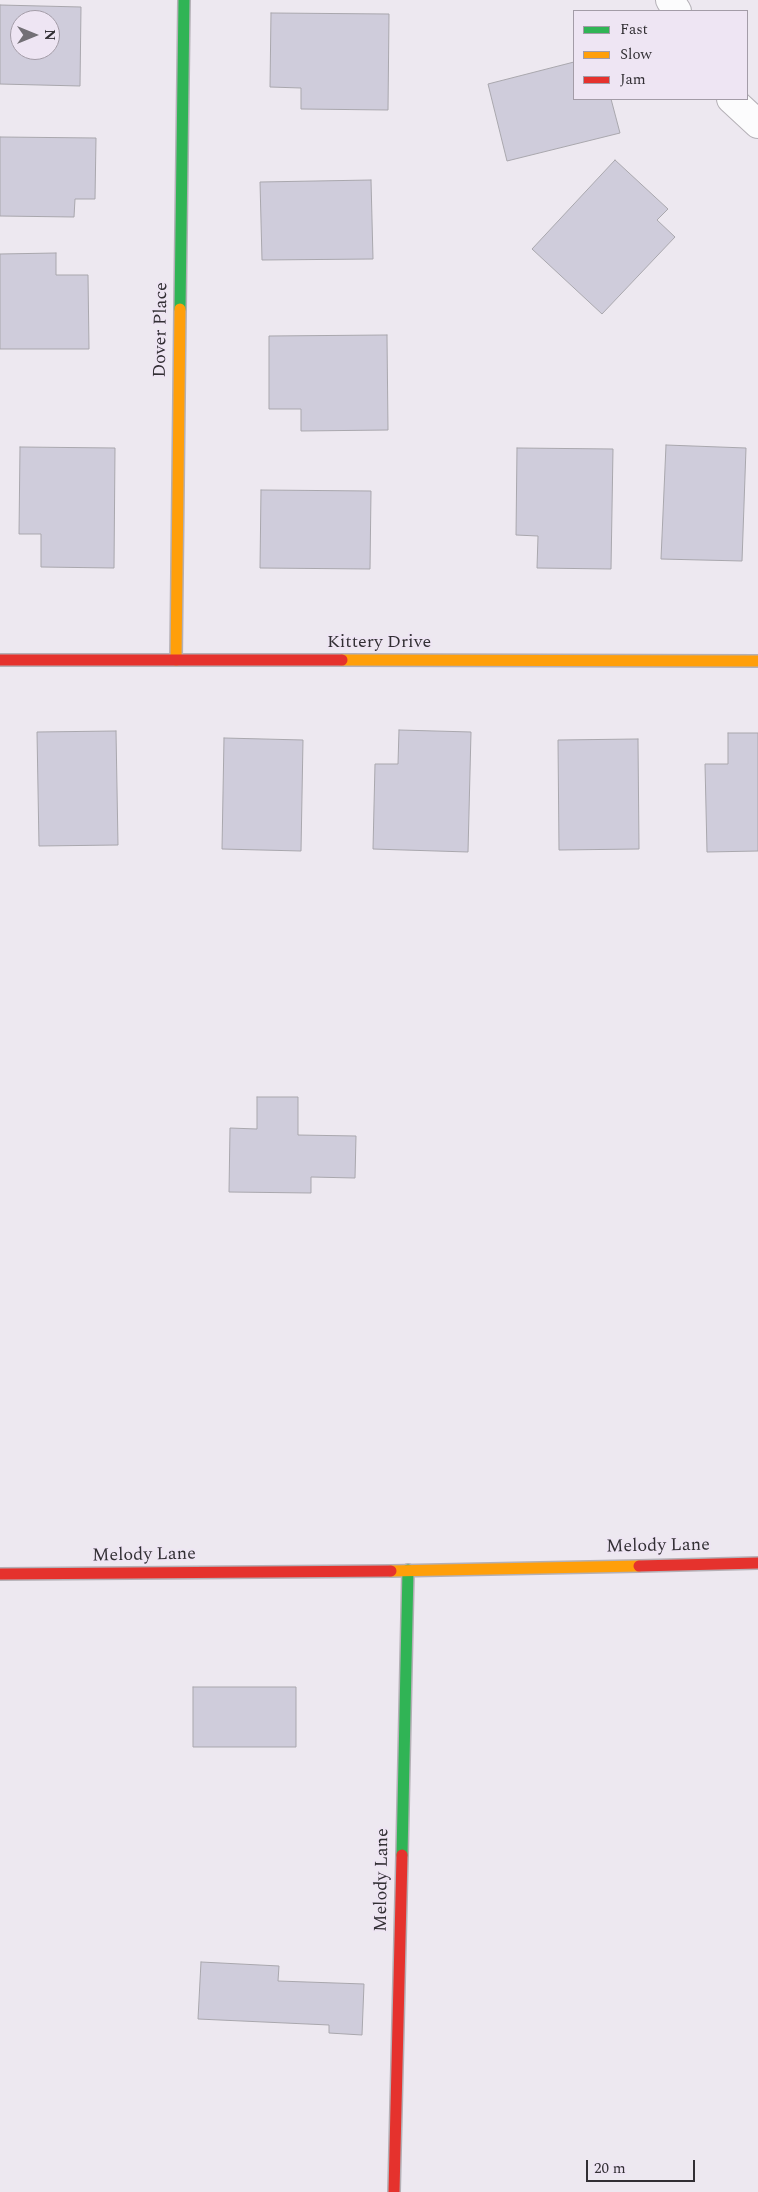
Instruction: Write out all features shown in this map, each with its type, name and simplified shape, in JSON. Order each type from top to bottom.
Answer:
[{"type":"street","name":"Dover Place","points":[[176,660],[184,0]]},
{"type":"street","points":[[732,100],[758,124]]},
{"type":"street","name":"Kittery Drive","points":[[0,660],[758,660]]},
{"type":"street","name":"Melody Lane","points":[[0,1574],[69,1575],[758,1563]]},
{"type":"street","name":"Melody Lane","points":[[394,2192],[408,1570]]},
{"type":"building","points":[[0,5],[81,7],[80,86],[0,84]]},
{"type":"building","points":[[271,13],[389,14],[388,110],[301,109],[301,88],[270,87]]},
{"type":"building","points":[[573,62],[573,100],[611,100],[620,133],[507,161],[488,84]]},
{"type":"building","points":[[0,137],[96,138],[95,199],[75,199],[74,217],[0,216]]},
{"type":"building","points":[[615,160],[668,209],[657,220],[675,237],[602,314],[532,249]]},
{"type":"building","points":[[371,180],[373,259],[262,260],[260,182]]},
{"type":"building","points":[[56,253],[56,275],[88,275],[89,349],[0,349],[0,254]]},
{"type":"building","points":[[387,335],[388,430],[301,431],[301,409],[269,409],[269,336]]},
{"type":"building","points":[[666,445],[746,448],[742,561],[661,559]]},
{"type":"building","points":[[20,447],[115,448],[114,568],[41,567],[41,534],[19,534]]},
{"type":"building","points":[[517,448],[613,449],[611,569],[537,568],[538,536],[516,535]]},
{"type":"building","points":[[261,490],[371,491],[370,569],[260,568]]},
{"type":"building","points":[[399,730],[471,732],[468,852],[373,849],[375,764],[398,764]]},
{"type":"building","points":[[116,731],[118,845],[39,846],[37,732]]},
{"type":"building","points":[[728,733],[758,733],[758,851],[707,852],[705,764],[728,764]]},
{"type":"building","points":[[224,738],[303,740],[301,851],[222,849]]},
{"type":"building","points":[[638,739],[639,849],[559,850],[558,740]]},
{"type":"building","points":[[257,1097],[298,1097],[298,1135],[356,1136],[355,1178],[311,1177],[311,1193],[229,1192],[230,1128],[257,1129]]},
{"type":"building","points":[[193,1687],[296,1687],[296,1747],[193,1747]]},
{"type":"building","points":[[201,1962],[279,1966],[278,1981],[364,1984],[362,2035],[329,2033],[329,2025],[198,2019]]},
{"type":"traffic: fast","points":[[180,309],[184,0]]},
{"type":"traffic: fast","points":[[402,1855],[408,1570]]},
{"type":"traffic: slow","points":[[176,660],[180,309]]},
{"type":"traffic: slow","points":[[342,660],[758,661]]},
{"type":"traffic: slow","points":[[391,1571],[639,1566]]},
{"type":"traffic: jam","points":[[0,660],[342,660]]},
{"type":"traffic: jam","points":[[639,1566],[758,1563]]},
{"type":"traffic: jam","points":[[0,1574],[391,1571]]},
{"type":"traffic: jam","points":[[394,2192],[402,1855]]}]
